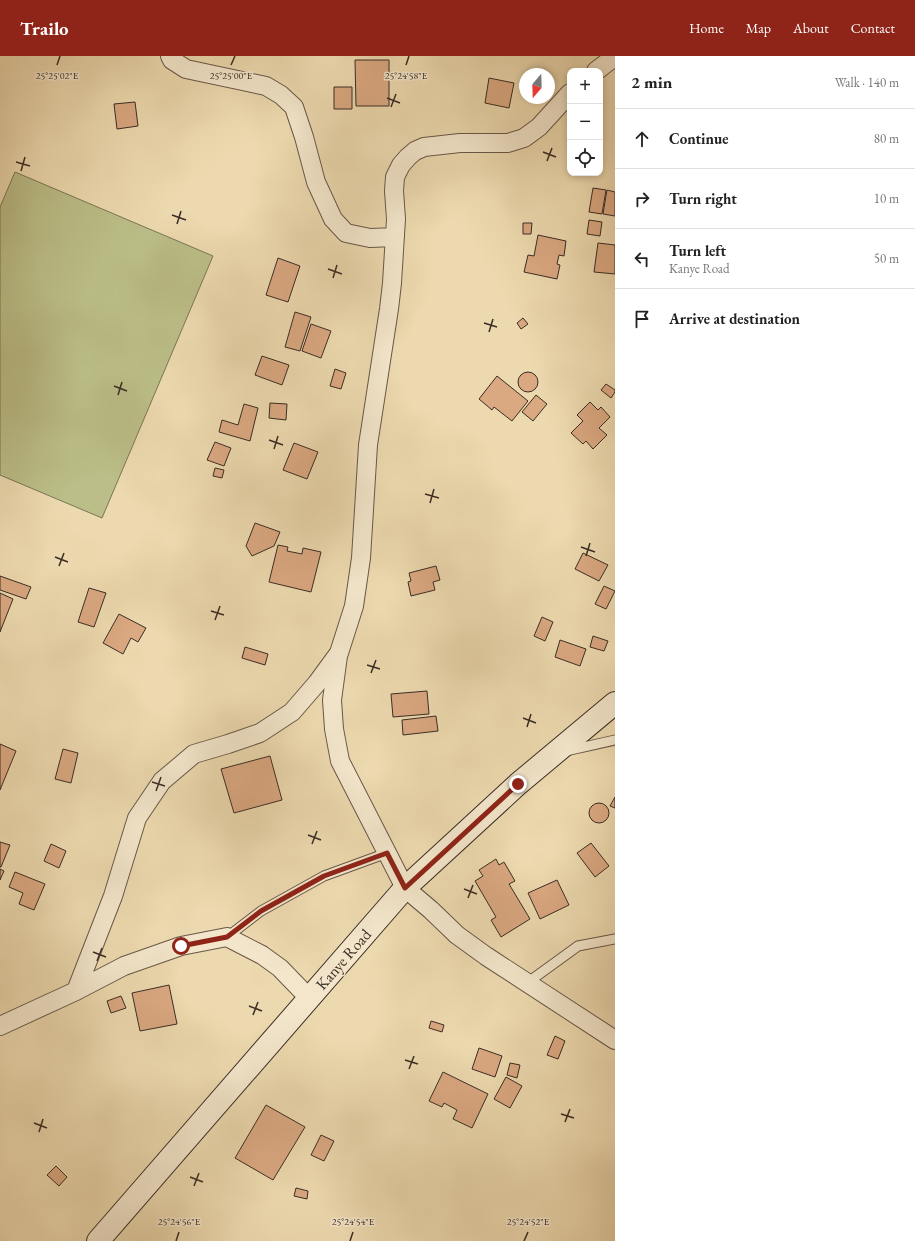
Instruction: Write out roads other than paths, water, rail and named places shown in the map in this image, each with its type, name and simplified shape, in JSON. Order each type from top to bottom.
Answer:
[{"type":"main road","name":"Kanye Road","points":[[98,1241],[405,888],[518,784],[615,703]]},
{"type":"street","points":[[170,56],[172,60],[186,70],[266,86],[280,95],[294,107],[316,182],[333,219],[346,233],[370,238],[395,237]]},
{"type":"street","points":[[600,68],[615,58]]},
{"type":"street","points":[[567,96],[538,127],[524,138],[508,143],[460,143],[424,147],[411,154],[401,165],[396,177],[394,191],[396,219],[392,283],[368,444],[360,565],[354,606],[338,653],[332,700],[334,729],[340,761],[405,888],[457,935],[486,956],[615,1040]]},
{"type":"street","points":[[76,991],[113,896],[137,818],[162,781],[194,754],[260,733],[292,712],[317,683],[338,653]]},
{"type":"street","points":[[2,1021],[76,991],[124,966],[181,946],[227,937],[262,955],[280,968],[309,998]]},
{"type":"lane","points":[[555,753],[615,740]]},
{"type":"lane","points":[[227,937],[261,911],[324,876],[387,853]]},
{"type":"lane","points":[[527,983],[578,946],[615,938]]}]
